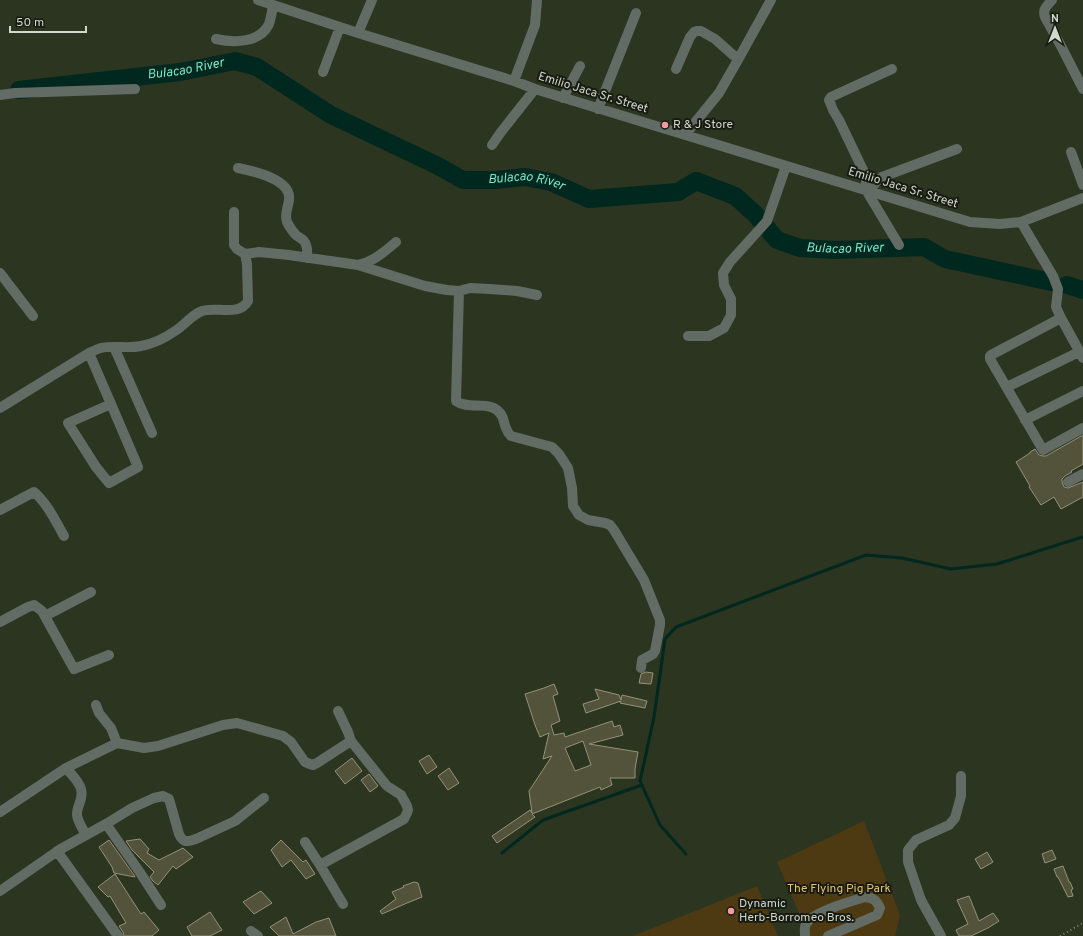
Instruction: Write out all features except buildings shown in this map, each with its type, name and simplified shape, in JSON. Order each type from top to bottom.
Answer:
[{"type":"street","name":"Emilio Jaca Sr. Street","points":[[258,0],[598,109],[970,222],[1000,224],[1021,222],[1083,198]]},
{"type":"street","points":[[358,33],[372,0]]},
{"type":"street","points":[[514,81],[534,25],[537,0]]},
{"type":"street","points":[[685,135],[719,93],[771,0]]},
{"type":"street","points":[[1052,0],[1045,7],[1043,12],[1044,17],[1061,46],[1083,90]]},
{"type":"street","points":[[216,39],[241,41],[249,40],[263,33],[269,23],[273,6]]},
{"type":"street","points":[[598,109],[636,13]]},
{"type":"street","points":[[323,72],[340,27]]},
{"type":"street","points":[[676,69],[690,37],[694,32],[701,30],[739,58]]},
{"type":"street","points":[[563,98],[580,66]]},
{"type":"street","points":[[892,69],[831,97],[829,100],[832,110],[839,120],[864,172],[868,190],[899,245]]},
{"type":"street","points":[[0,95],[15,93],[135,89]]},
{"type":"street","points":[[492,145],[535,89]]},
{"type":"street","points":[[868,190],[882,177],[957,149]]},
{"type":"street","points":[[1071,152],[1083,185]]},
{"type":"street","points":[[688,336],[709,336],[724,328],[731,314],[731,299],[724,285],[723,273],[730,262],[767,221],[786,166]]},
{"type":"street","points":[[238,168],[256,172],[271,178],[282,184],[287,190],[289,200],[285,213],[286,220],[290,228],[304,241],[306,245],[307,258]]},
{"type":"street","points":[[234,212],[234,245],[237,250],[245,254],[259,252],[358,265],[425,286],[459,291],[470,288],[490,289],[517,291],[537,295]]},
{"type":"street","points":[[1007,387],[1081,355],[1056,307],[1058,289],[1053,276],[1021,222]]},
{"type":"street","points":[[358,265],[374,259],[396,242]]},
{"type":"street","points":[[0,408],[89,352],[101,348],[140,347],[175,331],[202,311],[216,309],[236,310],[241,308],[248,300],[245,254]]},
{"type":"street","points":[[0,272],[33,316]]},
{"type":"street","points":[[459,291],[456,401],[460,405],[484,405],[494,408],[502,415],[505,428],[511,436],[552,447],[559,454],[568,468],[572,488],[573,506],[579,515],[588,520],[606,523],[614,530],[644,580],[660,620],[660,631],[655,651],[653,654],[642,660],[641,668]]},
{"type":"street","points":[[1061,318],[990,356],[990,359],[1043,450],[1083,428]]},
{"type":"street","points":[[114,348],[152,434]]},
{"type":"street","points":[[89,352],[138,467],[109,483],[96,467],[68,423],[111,404]]},
{"type":"street","points":[[1025,420],[1083,390]]},
{"type":"street","points":[[1068,482],[1083,474]]},
{"type":"street","points":[[0,510],[34,492],[40,497],[51,513],[64,536]]},
{"type":"street","points":[[45,616],[91,592]]},
{"type":"street","points":[[0,622],[32,605],[39,608],[45,616],[74,669],[109,655]]},
{"type":"street","points":[[96,705],[99,713],[112,728],[117,743]]},
{"type":"street","points":[[320,865],[404,818],[408,810],[401,795],[387,786],[351,741],[338,711]]},
{"type":"street","points":[[0,812],[66,768],[117,743],[144,748],[158,746],[223,725],[237,723],[283,736],[291,742],[305,762],[313,765],[351,741]]},
{"type":"street","points":[[66,768],[78,783],[81,790],[81,801],[77,813],[86,835]]},
{"type":"street","points":[[941,936],[921,900],[908,862],[908,850],[916,840],[949,825],[955,818],[961,796],[961,776]]},
{"type":"street","points":[[0,891],[57,852],[132,808],[154,798],[162,796],[169,799],[181,839],[190,842],[235,820],[264,798]]},
{"type":"street","points":[[106,824],[160,904]]},
{"type":"street","points":[[305,842],[343,904]]},
{"type":"street","points":[[57,852],[118,936]]},
{"type":"street","points":[[805,936],[804,930],[809,919],[820,912],[866,897],[872,898],[877,902],[880,908],[877,915],[828,936]]},
{"type":"path","points":[[1060,936],[1083,923]]},
{"type":"green space","name":"The Flying Pig Park","points":[[864,821],[900,915],[895,936],[809,936],[777,862]]},
{"type":"green space","name":"Dynamic Herb-Borromeo Bros.","points":[[757,886],[778,936],[633,936]]},
{"type":"waterway","name":"Bulacao River","points":[[19,90],[180,72],[235,61],[257,67],[331,115],[438,166],[463,180],[495,180],[525,177],[551,182],[589,199],[678,192],[696,181],[735,196],[755,214],[777,240],[800,248],[836,250],[924,247],[945,259],[1051,282]]},
{"type":"waterway","name":"Bulacao River","points":[[1067,285],[1083,290]]},
{"type":"waterway","points":[[686,854],[660,825],[640,781],[654,717],[665,639],[676,627],[866,555],[902,558],[951,569],[997,564],[1083,537]]},
{"type":"waterway","points":[[502,853],[543,820],[642,785]]},
{"type":"place","name":"R & J Store","points":[[665,125]]},
{"type":"place","name":"Dynamic Herb-Borromeo Bros.","points":[[731,911]]}]
